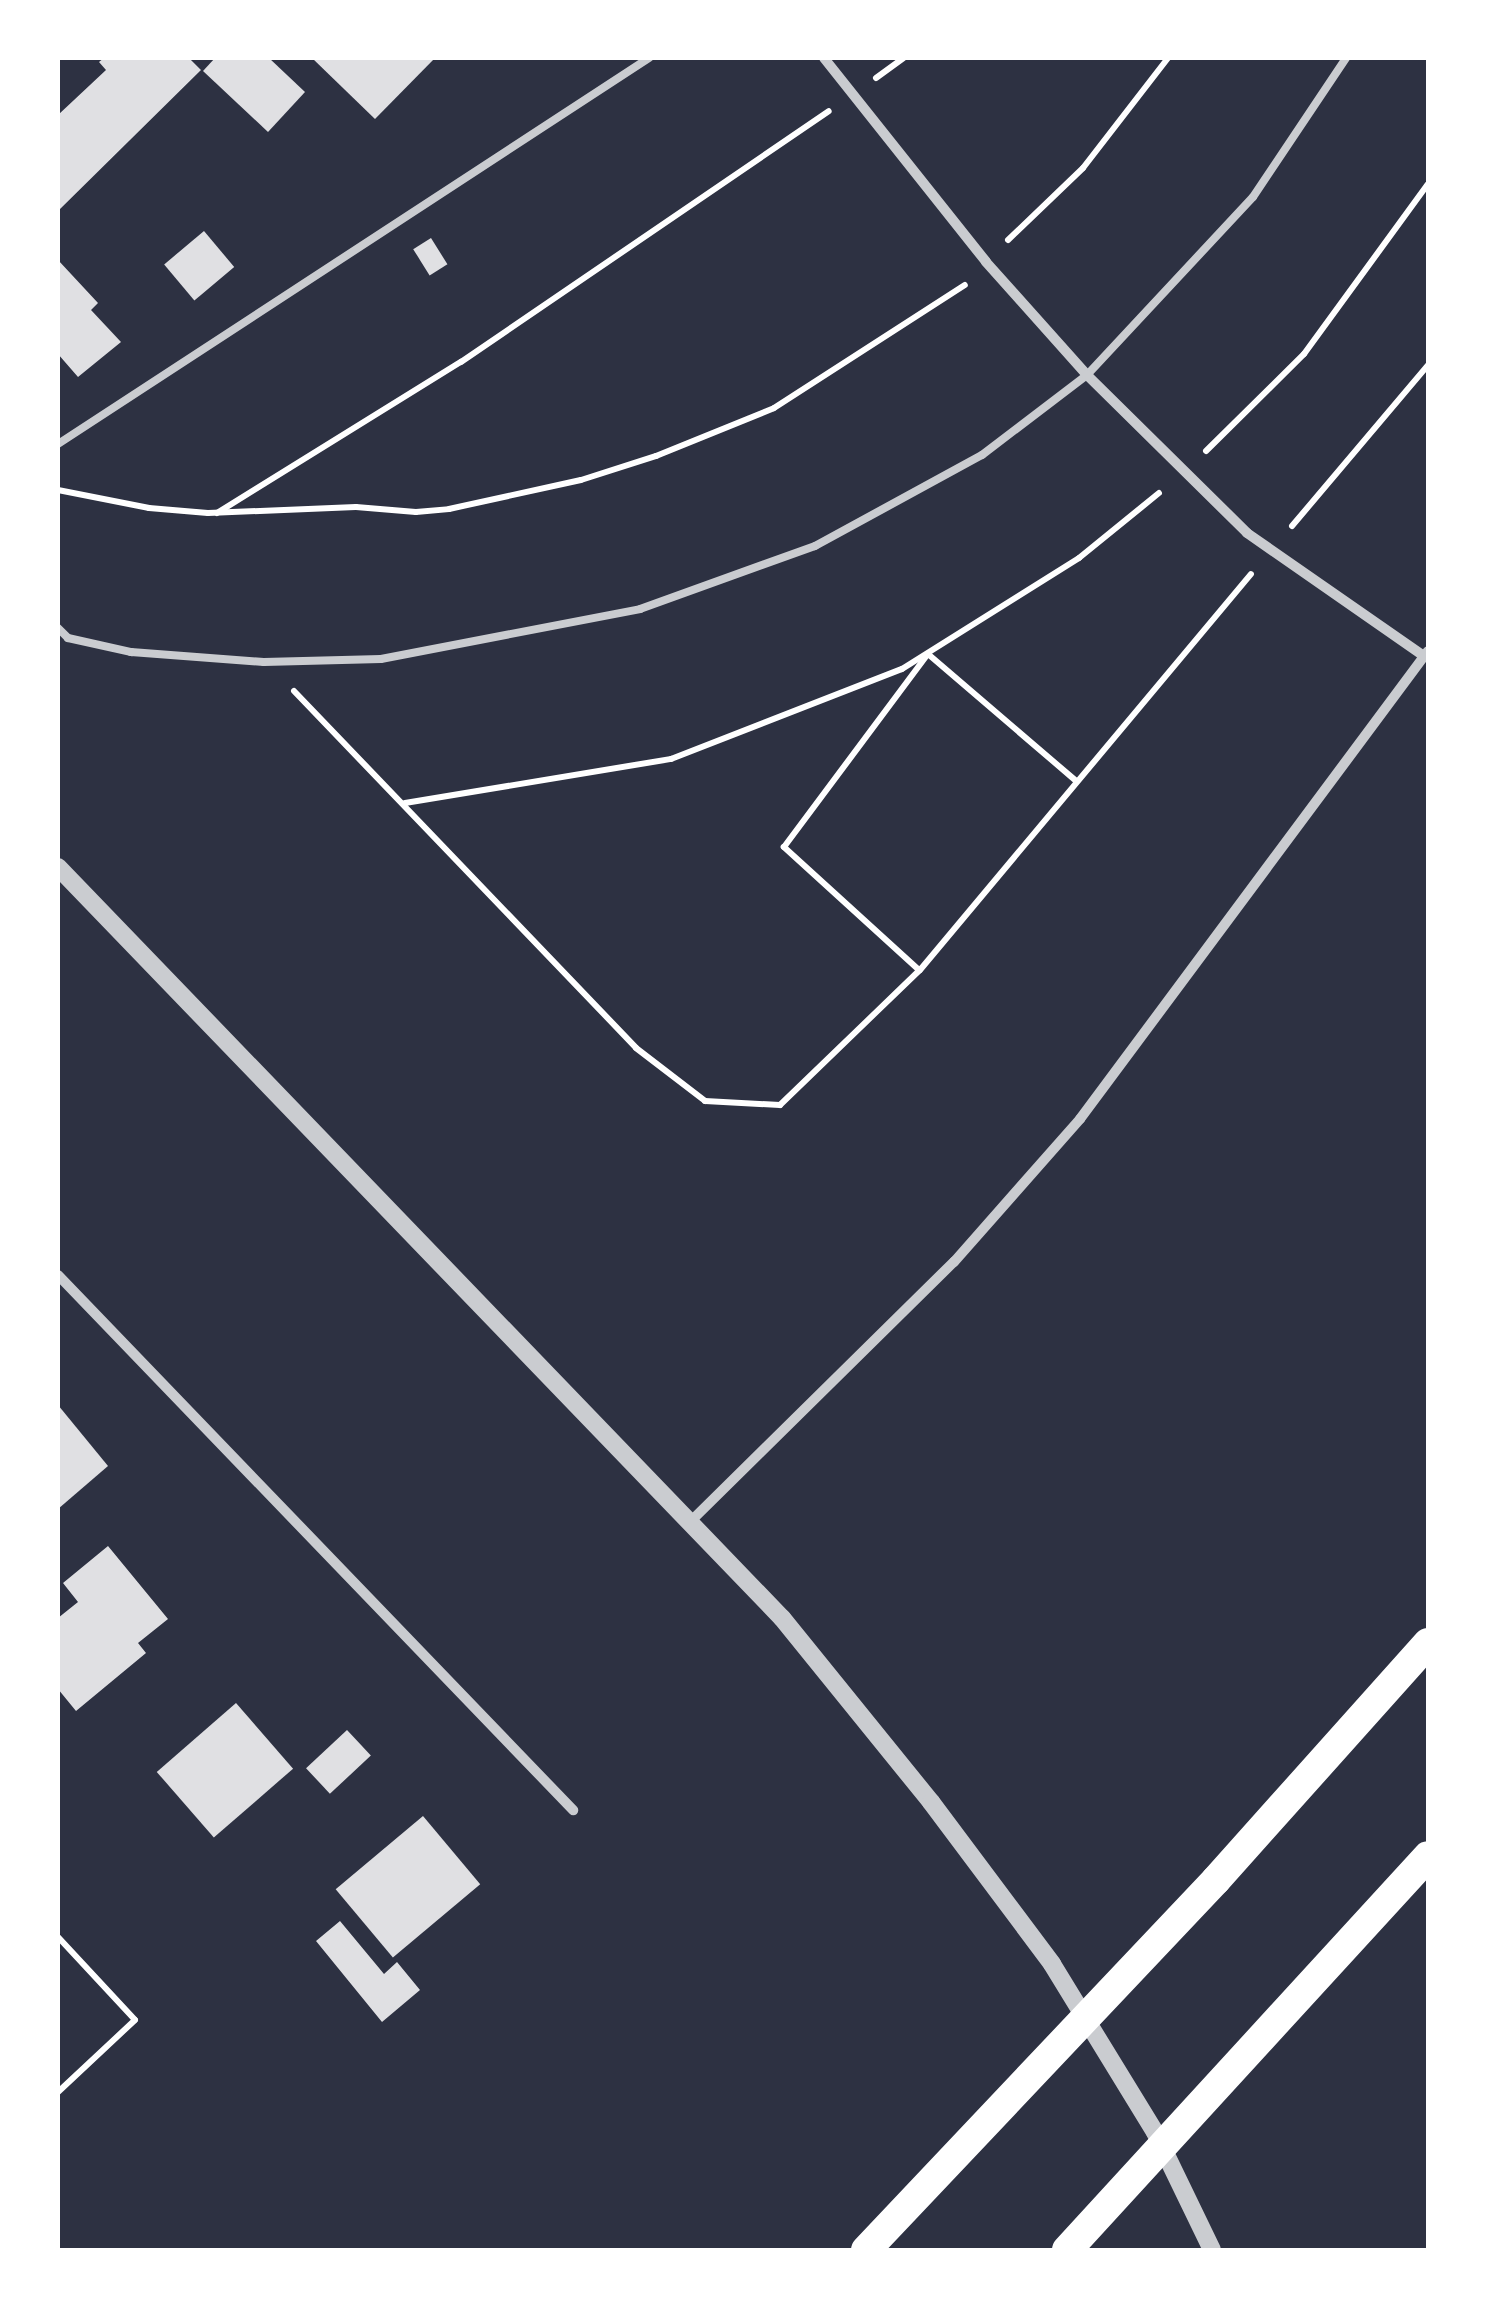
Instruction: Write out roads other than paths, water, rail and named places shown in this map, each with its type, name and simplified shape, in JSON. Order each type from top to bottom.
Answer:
[{"type":"highway","points":[[866,2250],[1216,1880],[1428,1643]]},
{"type":"highway","points":[[1066,2250],[1428,1856]]},
{"type":"street","points":[[690,1522],[954,1262],[1080,1119],[1426,653],[1247,533],[1185,472],[1087,374],[986,262],[824,58]]},
{"type":"street","points":[[58,867],[782,1618],[931,1802],[1052,1964],[1154,2132],[1212,2250]]},
{"type":"street","points":[[58,1275],[573,1810]]},
{"type":"lane","points":[[58,444],[650,58]]},
{"type":"lane","points":[[58,628],[68,638],[131,652],[264,662],[381,659],[640,609],[814,546],[982,456],[1087,374],[1254,197],[1346,58]]}]
